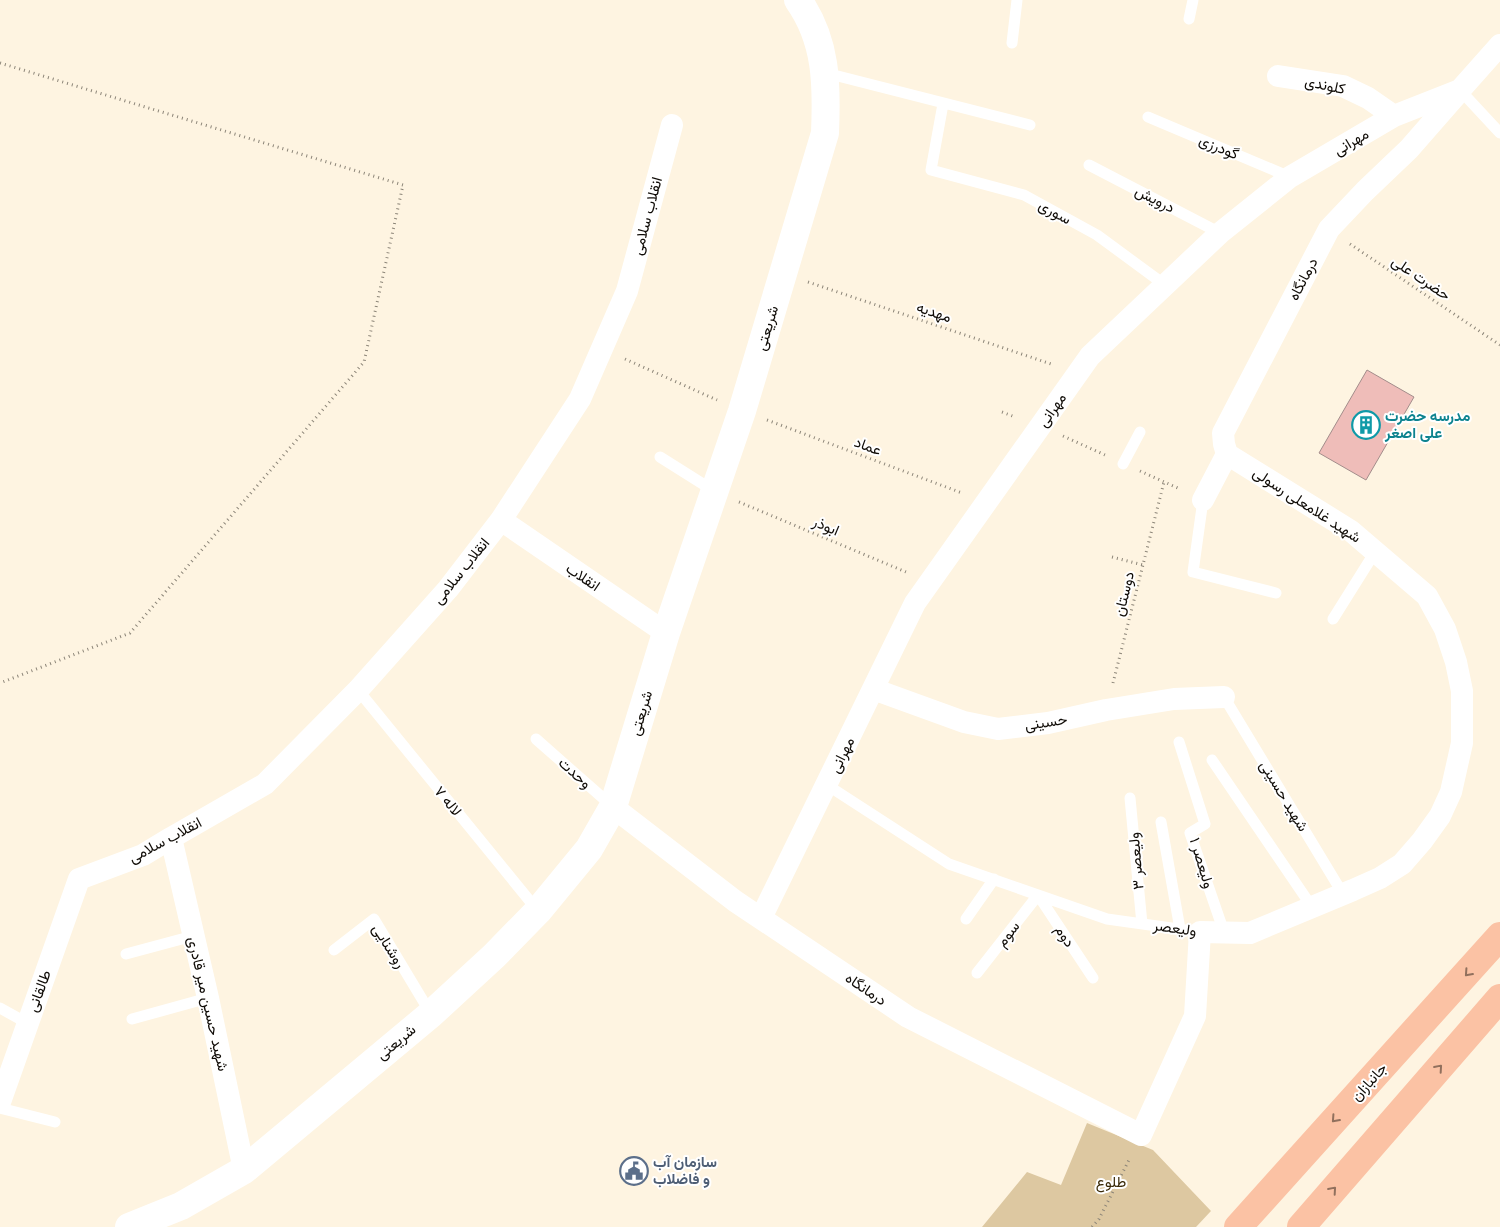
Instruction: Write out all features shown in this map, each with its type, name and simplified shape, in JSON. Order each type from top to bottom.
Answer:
[{"type":"main road","name":"جانبازان","points":[[1238,1227],[1500,936]]},
{"type":"main road","points":[[1306,1225],[1500,998]]},
{"type":"street","name":"شریعتی","points":[[129,1227],[181,1206],[244,1170],[431,1014],[494,956],[538,911],[589,848],[613,807],[666,633],[742,411],[825,133],[826,73],[808,14],[798,0]]},
{"type":"street","name":"مهرانی","points":[[761,918],[915,603],[1090,356],[1220,233],[1290,177],[1394,116],[1460,90],[1500,45]]},
{"type":"street","name":"کلوندی","points":[[1278,76],[1343,86],[1368,98],[1394,116]]},
{"type":"street","name":"درمانگاه","points":[[1227,454],[1223,433],[1329,229],[1409,149],[1460,90]]},
{"type":"street","name":"انقلاب سلامی","points":[[79,880],[143,855],[265,784],[358,690],[448,589],[501,520],[580,399],[627,290],[672,125]]},
{"type":"street","points":[[1203,500],[1227,454]]},
{"type":"street","name":"شهید غلامعلی رسولی","points":[[1227,454],[1351,531],[1427,596],[1445,629],[1456,662],[1462,691],[1462,742]]},
{"type":"street","name":"انقلاب","points":[[501,520],[666,633]]},
{"type":"street","name":"حسینی","points":[[874,688],[964,722],[998,729],[1048,723],[1106,710],[1174,699],[1224,697]]},
{"type":"street","name":"ولیعصر","points":[[1190,931],[1250,933],[1380,878],[1402,864],[1440,816],[1451,792],[1462,742]]},
{"type":"street","name":"درمانگاه","points":[[613,807],[735,901],[908,1018],[1141,1135]]},
{"type":"street","name":"شهید حسین میر قادری","points":[[170,838],[208,998],[244,1170]]},
{"type":"street","name":"طالقانی","points":[[0,1102],[79,880]]},
{"type":"street","points":[[1141,1135],[1196,1016],[1190,931]]},
{"type":"lane","points":[[1012,43],[1017,0]]},
{"type":"lane","points":[[1189,19],[1193,0]]},
{"type":"lane","points":[[826,73],[1030,126]]},
{"type":"lane","points":[[1460,90],[1500,133]]},
{"type":"lane","name":"سوری","points":[[943,104],[931,170],[1024,195],[1097,235],[1165,285]]},
{"type":"lane","name":"گودرزی","points":[[1148,117],[1290,177]]},
{"type":"lane","name":"درویش","points":[[1089,165],[1220,233]]},
{"type":"lane","points":[[1123,464],[1140,432]]},
{"type":"lane","points":[[660,457],[714,492]]},
{"type":"lane","points":[[1203,500],[1192,572],[1276,593]]},
{"type":"lane","points":[[1333,620],[1375,552]]},
{"type":"lane","name":"لاله ۷","points":[[358,690],[538,911]]},
{"type":"lane","name":"شهید حسینی","points":[[1224,697],[1343,894]]},
{"type":"lane","name":"وحدت","points":[[536,739],[613,807]]},
{"type":"lane","name":"ولیعصر ۱","points":[[1179,742],[1205,824],[1190,833],[1224,932]]},
{"type":"lane","points":[[1212,760],[1312,907]]},
{"type":"lane","name":"ولیعصر","points":[[827,785],[949,864],[1106,919],[1190,931]]},
{"type":"lane","name":"ولیعصر ۳","points":[[1130,798],[1142,924]]},
{"type":"lane","points":[[1161,822],[1190,931]]},
{"type":"lane","points":[[966,919],[994,879]]},
{"type":"lane","name":"سوم","points":[[977,973],[1038,895]]},
{"type":"lane","name":"دوم","points":[[1038,895],[1092,978]]},
{"type":"lane","name":"روشنایی","points":[[334,950],[374,919],[431,1014]]},
{"type":"lane","points":[[126,954],[194,936]]},
{"type":"lane","points":[[132,1019],[208,998]]},
{"type":"lane","points":[[0,1008],[27,1023]]},
{"type":"lane","points":[[0,1108],[55,1122]]},
{"type":"path","points":[[0,63],[402,185],[364,362],[130,633],[0,683]]},
{"type":"path","name":"حضرت علی","points":[[1329,229],[1500,345]]},
{"type":"path","name":"مهدیه","points":[[783,273],[1078,373]]},
{"type":"path","name":"عماد","points":[[602,349],[742,411],[986,502]]},
{"type":"path","name":"دوستان","points":[[1106,710],[1164,482]]},
{"type":"path","name":"ابوذر","points":[[714,492],[930,582]]},
{"type":"path","points":[[1112,557],[1143,565]]},
{"type":"path","points":[[1092,1227],[1099,1218],[1141,1135]]},
{"type":"green space","name":"طلوع","points":[[1087,1123],[1153,1150],[1211,1211],[1196,1227],[982,1227],[1027,1172],[1061,1185]]},
{"type":"building","name":"مدرسه حضرت علی اصغر","points":[[1367,370],[1414,397],[1366,480],[1319,453]]},
{"type":"place","name":"مدرسه حضرت علی اصغر","points":[[1366,425]]},
{"type":"place","name":"سازمان آب و فاضلاب","points":[[634,1171]]}]
